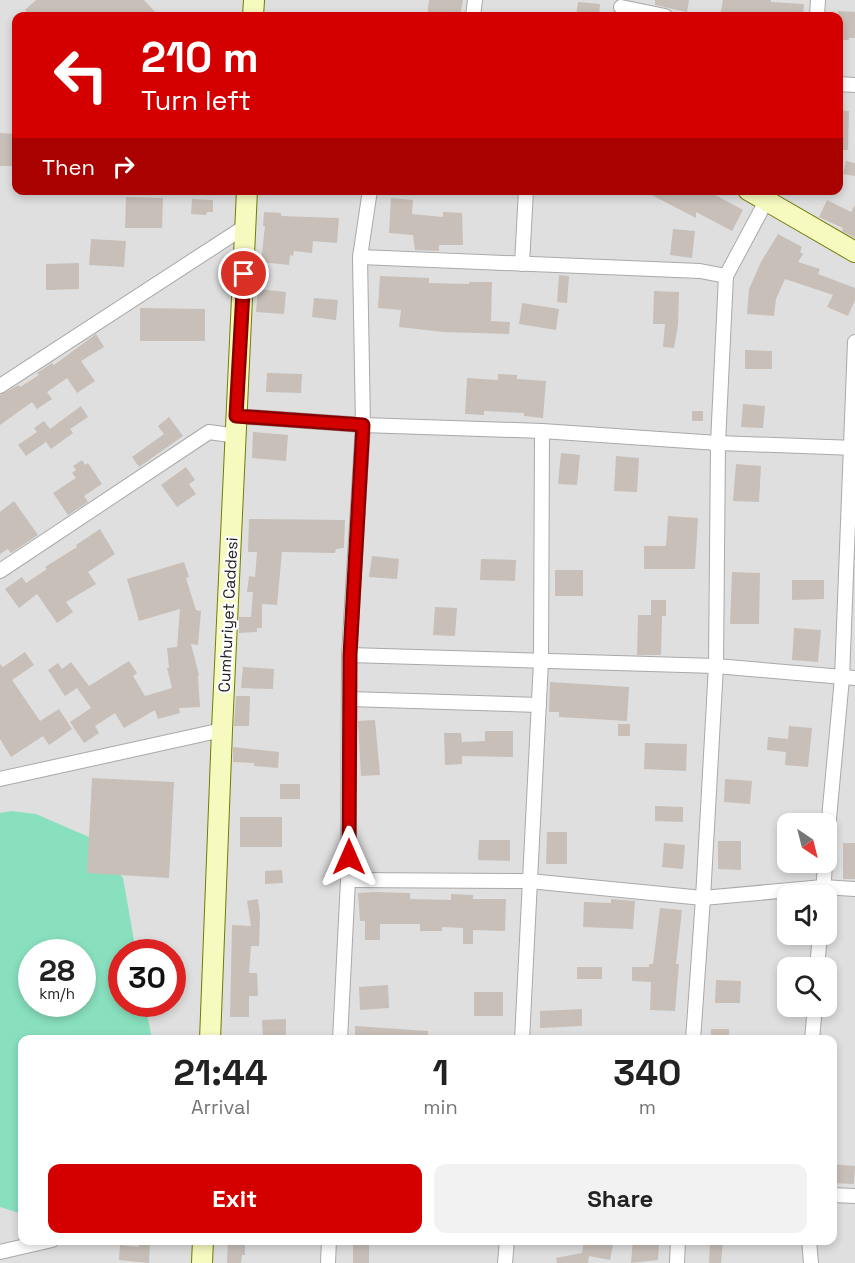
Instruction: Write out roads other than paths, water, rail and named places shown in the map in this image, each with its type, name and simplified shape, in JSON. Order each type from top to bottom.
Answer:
[{"type":"main road","name":"Cumhuriyet Caddesi","points":[[210,1035],[247,195]]},
{"type":"main road","points":[[770,196],[855,252]]},
{"type":"main road","points":[[202,1263],[203,1245]]},
{"type":"street","points":[[621,8],[643,12]]},
{"type":"street","points":[[339,1035],[348,880],[350,655],[363,425],[360,257],[369,195]]},
{"type":"street","points":[[522,264],[526,195]]},
{"type":"street","points":[[693,1035],[716,666],[718,443],[726,276],[770,196]]},
{"type":"street","points":[[0,386],[246,226]]},
{"type":"street","points":[[360,257],[700,271],[726,276]]},
{"type":"street","points":[[831,813],[849,678],[855,342]]},
{"type":"street","points":[[0,571],[208,432],[237,426],[363,425],[542,431],[718,443],[854,448]]},
{"type":"street","points":[[522,1035],[541,661],[542,431]]},
{"type":"street","points":[[350,655],[716,666],[849,678]]},
{"type":"street","points":[[349,699],[539,705]]},
{"type":"street","points":[[0,779],[222,730]]},
{"type":"street","points":[[348,880],[529,881],[703,898],[777,894]]},
{"type":"street","points":[[837,890],[855,889]]},
{"type":"street","points":[[812,1035],[814,1017]]},
{"type":"street","points":[[837,1195],[855,1196]]},
{"type":"street","points":[[0,1252],[30,1245]]},
{"type":"street","points":[[328,1263],[329,1245]]},
{"type":"street","points":[[505,1263],[507,1245]]},
{"type":"street","points":[[677,1263],[678,1245]]},
{"type":"street","points":[[809,1245],[811,1263]]}]
